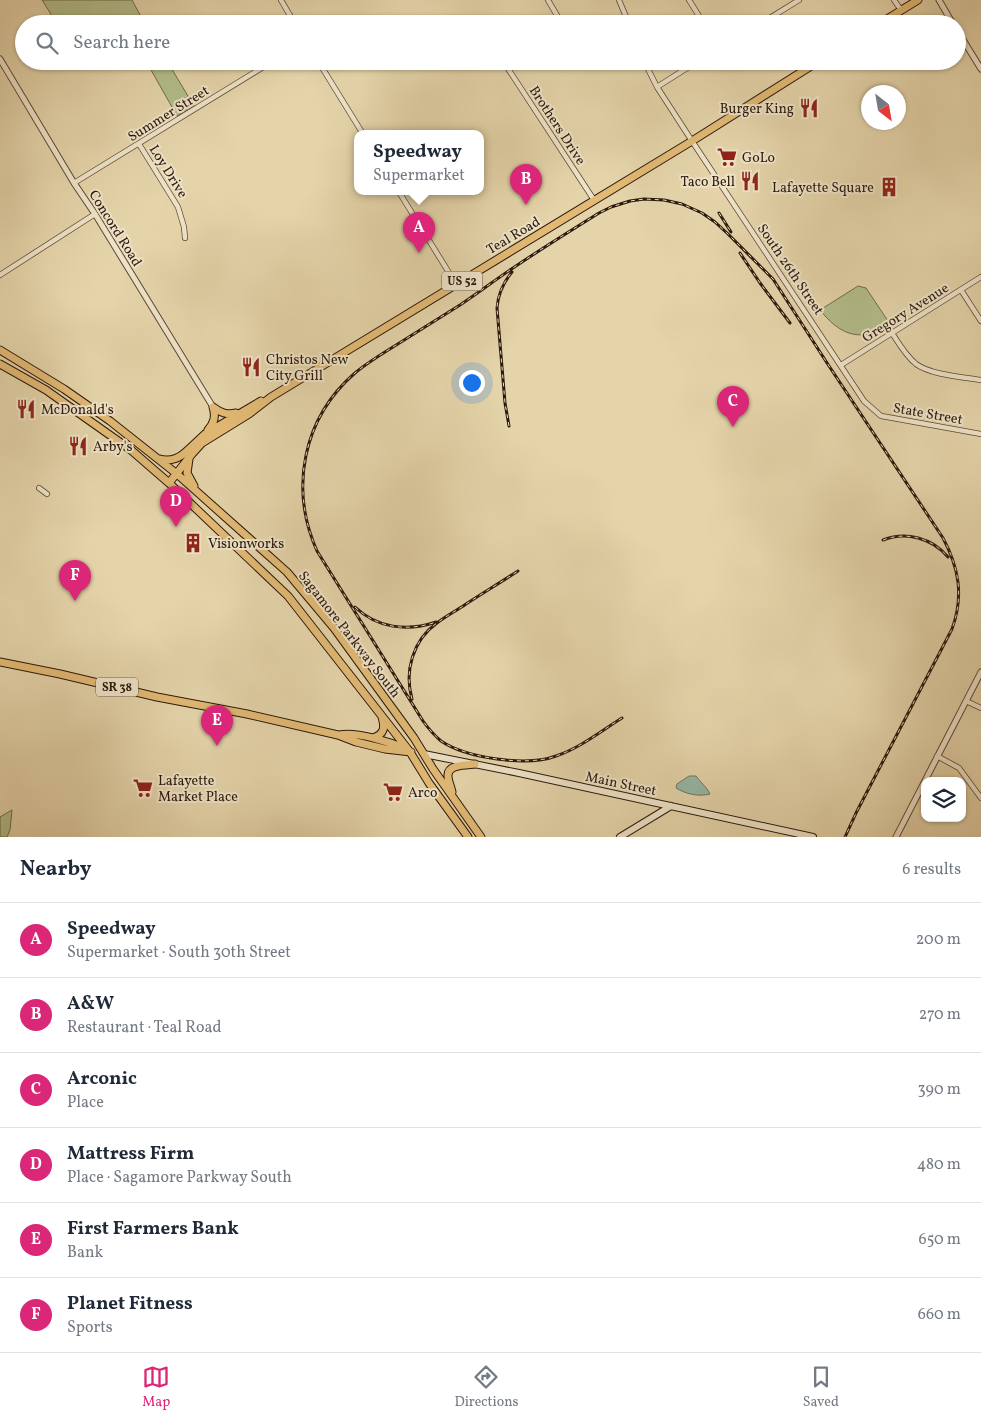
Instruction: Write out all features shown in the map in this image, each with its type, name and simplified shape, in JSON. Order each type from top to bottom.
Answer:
[{"type":"main road","points":[[893,15],[918,0]]},
{"type":"main road","name":"Teal Road","points":[[190,451],[249,414],[271,397],[692,141],[805,70]]},
{"type":"main road","name":"Sagamore Parkway South","points":[[0,350],[64,389],[110,421],[177,474],[286,572],[334,628],[414,738],[432,769],[481,837]]},
{"type":"main road","name":"Sagamore Parkway South","points":[[0,364],[46,390],[124,445],[169,483],[288,596],[410,752],[468,837]]},
{"type":"main road","name":"Teal Road","points":[[177,474],[190,451],[205,434],[259,401],[271,397]]},
{"type":"main road","points":[[213,408],[225,414],[239,413]]},
{"type":"main road","points":[[205,434],[215,417],[213,408]]},
{"type":"main road","points":[[190,451],[187,473],[202,496]]},
{"type":"main road","name":"US 52","points":[[157,458],[169,461],[175,460],[190,451]]},
{"type":"main road","name":"US 52","points":[[169,483],[177,474]]},
{"type":"main road","name":"SR 38","points":[[0,662],[157,697],[247,714],[338,735],[384,749],[424,754]]},
{"type":"main road","points":[[371,738],[379,736],[383,731],[384,724],[379,712]]},
{"type":"main road","name":"SR 38","points":[[338,735],[349,734],[393,743],[410,752]]},
{"type":"main road","name":"Main Street","points":[[424,754],[813,837]]},
{"type":"main road","points":[[452,795],[448,771],[457,766],[475,764]]},
{"type":"main road","points":[[620,837],[671,806]]},
{"type":"street","points":[[281,0],[290,15]]},
{"type":"street","points":[[548,0],[557,15]]},
{"type":"street","points":[[619,0],[625,15]]},
{"type":"street","points":[[689,0],[698,15]]},
{"type":"street","points":[[775,15],[799,0]]},
{"type":"street","points":[[894,0],[901,10]]},
{"type":"street","points":[[939,0],[948,15]]},
{"type":"street","points":[[966,45],[981,69]]},
{"type":"street","name":"Concord Road","points":[[0,59],[213,408]]},
{"type":"street","name":"Summer Street","points":[[74,183],[258,70]]},
{"type":"street","points":[[324,70],[361,130]]},
{"type":"street","name":"Brothers Drive","points":[[509,70],[594,200]]},
{"type":"street","name":"South 26th Street","points":[[648,70],[657,87],[692,141],[864,401],[872,408]]},
{"type":"street","points":[[657,87],[684,70]]},
{"type":"street","name":"Loy Drive","points":[[139,144],[178,207],[185,238]]},
{"type":"street","points":[[401,195],[456,284]]},
{"type":"street","points":[[0,275],[95,214]]},
{"type":"street","name":"Gregory Avenue","points":[[841,365],[981,277]]},
{"type":"street","points":[[962,290],[981,321]]},
{"type":"street","points":[[892,333],[908,357],[923,368],[981,380]]},
{"type":"street","name":"State Street","points":[[872,408],[881,416],[981,434]]},
{"type":"street","points":[[39,488],[47,494]]},
{"type":"street","points":[[896,837],[981,672]]},
{"type":"street","points":[[966,701],[981,708]]},
{"type":"street","points":[[938,756],[959,768],[981,798]]},
{"type":"green space","points":[[42,0],[132,0],[140,15],[51,15]]},
{"type":"green space","points":[[151,70],[172,70],[194,106],[177,116]]},
{"type":"green space","points":[[858,286],[866,288],[890,324],[872,333],[856,335],[836,326],[820,310]]},
{"type":"green space","points":[[12,810],[10,830],[7,837],[0,837],[0,817]]},
{"type":"shaded area","points":[[689,776],[696,776],[710,794],[692,794],[676,788],[677,784]]},
{"type":"railway","points":[[622,718],[573,749],[556,756],[529,761],[513,761],[481,756],[465,752],[441,741],[423,721],[317,551],[308,527],[303,479],[306,455],[313,432],[323,411],[337,391],[360,369],[599,213],[630,201],[644,199],[664,200],[682,204],[702,213],[715,222],[773,279],[943,538],[953,560],[959,594],[956,617],[952,629],[845,837]]},
{"type":"railway","points":[[719,213],[731,232]]},
{"type":"railway","points":[[740,253],[790,323]]},
{"type":"railway","points":[[509,426],[505,403],[497,308],[501,289],[512,272]]},
{"type":"railway","points":[[883,540],[901,536],[918,538],[942,550],[948,557]]},
{"type":"railway","points":[[412,699],[409,678],[410,667],[416,647],[422,638],[440,620],[518,571]]},
{"type":"railway","points":[[355,607],[373,620],[393,626],[414,627],[436,622]]},
{"type":"place","name":"Burger King","points":[[809,108]]},
{"type":"place","name":"GoLo","points":[[727,157]]},
{"type":"place","name":"Taco Bell","points":[[750,181]]},
{"type":"place","name":"Lafayette Square","points":[[889,187]]},
{"type":"place","name":"A&W","points":[[526,205]]},
{"type":"place","name":"Speedway","points":[[419,253]]},
{"type":"place","name":"Christos New City Grill","points":[[251,367]]},
{"type":"place","name":"McDonald's","points":[[26,409]]},
{"type":"place","name":"Arconic","points":[[733,427]]},
{"type":"place","name":"Arby's","points":[[78,446]]},
{"type":"place","name":"Mattress Firm","points":[[176,527]]},
{"type":"place","name":"Visionworks","points":[[193,543]]},
{"type":"place","name":"Planet Fitness","points":[[75,601]]},
{"type":"place","name":"First Farmers Bank","points":[[217,746]]},
{"type":"place","name":"Lafayette Market Place","points":[[143,788]]},
{"type":"place","name":"Arco","points":[[393,792]]}]
